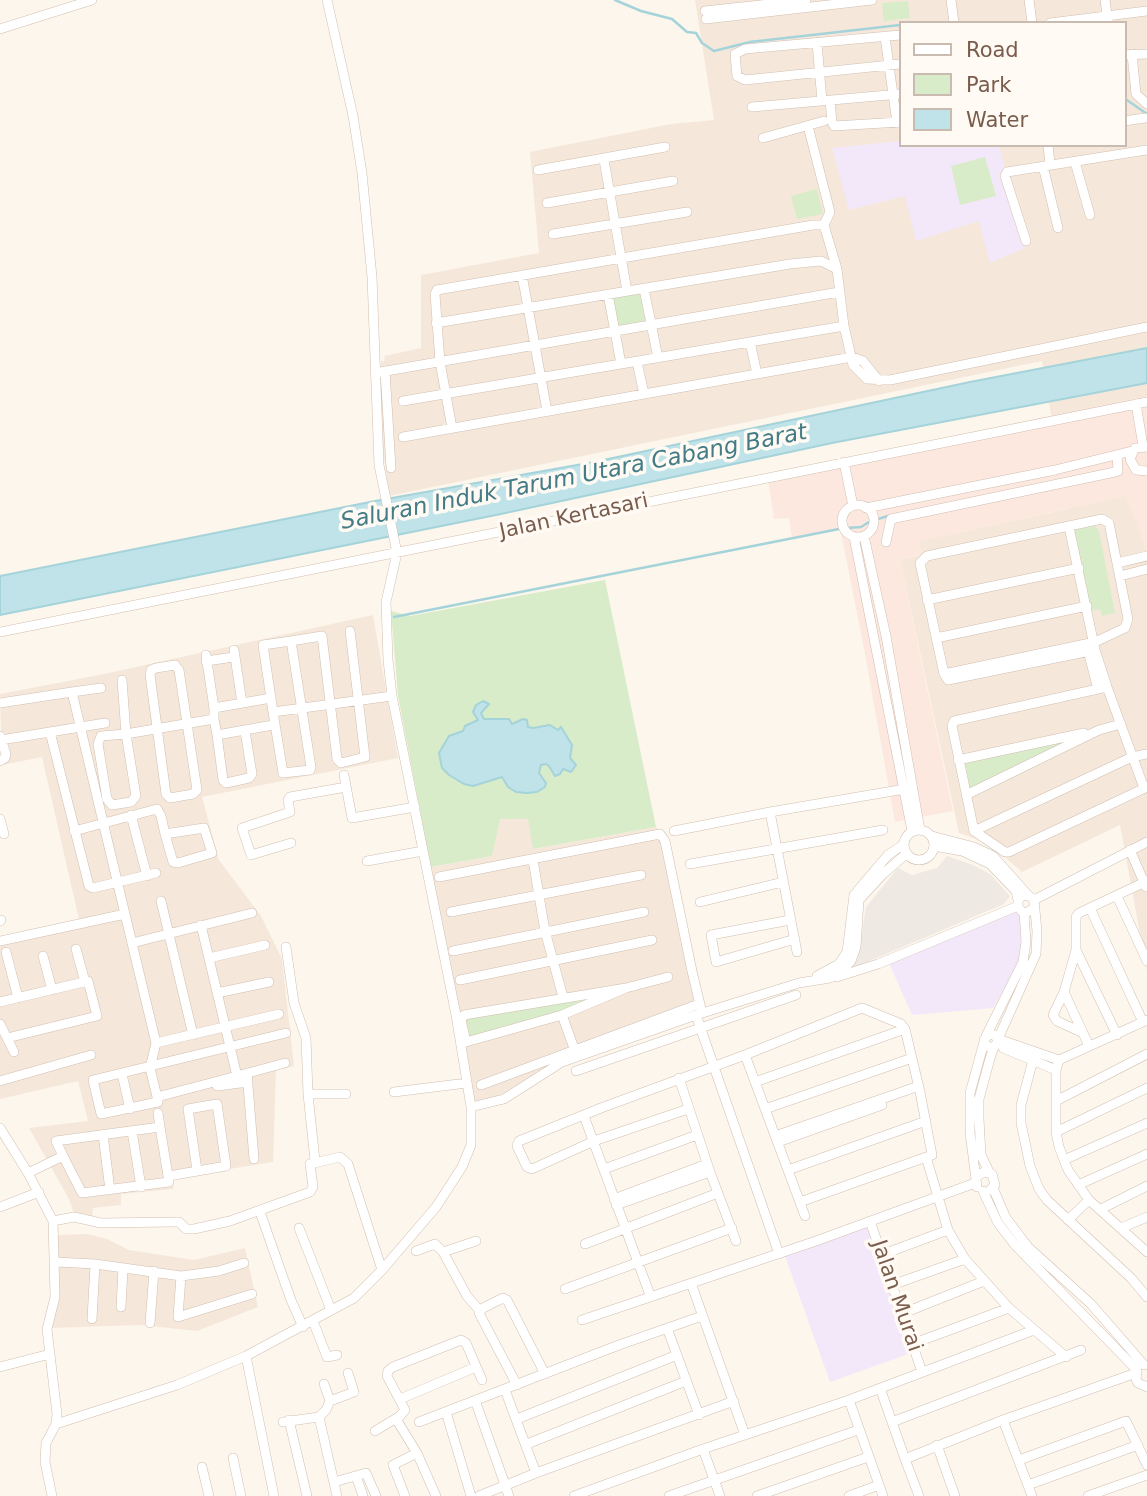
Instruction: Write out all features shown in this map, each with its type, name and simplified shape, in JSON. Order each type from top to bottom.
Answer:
[{"type":"street","points":[[0,29],[92,0]]},
{"type":"street","points":[[327,0],[353,116],[362,173],[391,468]]},
{"type":"street","points":[[794,4],[806,0]]},
{"type":"street","points":[[705,15],[794,4],[872,0]]},
{"type":"street","points":[[951,0],[953,20]]},
{"type":"street","points":[[1029,0],[1032,21]]},
{"type":"street","points":[[1105,0],[1108,20]]},
{"type":"street","points":[[1089,21],[1108,20],[1147,11]]},
{"type":"street","points":[[898,36],[739,50],[735,54],[737,76],[745,80],[898,64]]},
{"type":"street","points":[[817,43],[826,101],[834,125],[898,122],[886,37]]},
{"type":"street","points":[[1147,54],[1128,54],[1136,94],[1147,104]]},
{"type":"street","points":[[752,107],[896,94]]},
{"type":"street","points":[[1126,121],[1145,118]]},
{"type":"street","points":[[763,138],[824,121]]},
{"type":"street","points":[[808,126],[830,212],[824,225],[837,270],[844,326],[853,365],[861,376],[879,381],[1147,327]]},
{"type":"street","points":[[538,170],[665,147]]},
{"type":"street","points":[[1048,147],[1046,165],[1058,228]]},
{"type":"street","points":[[1026,241],[1005,176],[1011,170],[1075,162],[1123,149],[1147,150]]},
{"type":"street","points":[[604,160],[627,291]]},
{"type":"street","points":[[1075,162],[1090,215]]},
{"type":"street","points":[[547,203],[673,181]]},
{"type":"street","points":[[553,234],[687,212]]},
{"type":"street","points":[[452,428],[440,362],[436,323],[437,290],[824,225]]},
{"type":"street","points":[[436,323],[811,262],[821,261],[837,270]]},
{"type":"street","points":[[522,275],[547,411]]},
{"type":"street","points":[[644,289],[658,358]]},
{"type":"street","points":[[380,372],[839,292]]},
{"type":"street","points":[[608,294],[621,364]]},
{"type":"street","points":[[403,401],[844,326]]},
{"type":"street","points":[[750,342],[757,374]]},
{"type":"street","points":[[403,437],[852,358]]},
{"type":"street","points":[[636,362],[644,394]]},
{"type":"street","points":[[56,1424],[177,1385],[246,1356],[360,1293],[436,1207],[462,1167],[471,1145],[471,1107],[467,1083],[393,696],[385,627],[386,602],[397,553],[379,467],[380,372]]},
{"type":"street","name":"Jalan Kertasari","points":[[0,632],[1147,402]]},
{"type":"street","points":[[916,830],[878,597],[859,537],[845,531],[842,522],[845,512],[853,506],[866,508],[1055,470],[1132,451],[1145,446],[1136,404]]},
{"type":"street","points":[[1132,451],[1131,463],[1136,470],[1145,471],[1147,484]]},
{"type":"street","points":[[886,542],[891,519],[1117,472],[1116,455]]},
{"type":"street","points":[[844,462],[853,506]]},
{"type":"street","points":[[1055,470],[1057,485]]},
{"type":"street","points":[[969,487],[973,502]]},
{"type":"street","points":[[911,499],[914,514]]},
{"type":"street","points":[[859,537],[872,527],[874,521],[872,513],[866,508]]},
{"type":"street","points":[[1102,519],[1109,523],[1117,563],[1129,624],[1115,635],[1093,648],[944,674],[920,564],[927,556],[1102,519]]},
{"type":"street","points":[[1069,527],[1102,688],[1121,724],[1146,788],[1009,852],[974,831],[958,760],[952,726],[954,721],[1102,688]]},
{"type":"street","points":[[859,537],[867,600],[905,789],[916,830],[933,841],[990,864],[1016,891],[1020,906],[1026,942],[1023,962],[985,1039],[970,1093],[970,1133],[978,1184],[1003,1231],[1091,1304],[1141,1369],[1138,1383],[1147,1387]]},
{"type":"street","points":[[1117,563],[1147,556]]},
{"type":"street","points":[[927,600],[1079,568]]},
{"type":"street","points":[[1120,576],[1147,569]]},
{"type":"street","points":[[867,600],[878,597]]},
{"type":"street","points":[[936,638],[1087,606]]},
{"type":"street","points":[[291,640],[311,767],[310,770],[283,774],[273,725],[263,645],[291,640],[323,636],[337,759],[341,763],[363,759],[366,755],[350,631]]},
{"type":"street","points":[[242,703],[234,653],[206,658],[223,780],[226,783],[249,778],[252,774],[245,731]]},
{"type":"street","points":[[175,665],[179,670],[187,725],[197,790],[193,794],[170,798],[166,794],[156,729],[151,670],[175,665]]},
{"type":"street","points":[[122,680],[127,734],[136,796],[131,802],[112,805],[107,799],[98,744],[101,736],[127,734],[187,725],[242,703],[271,698]]},
{"type":"street","points":[[0,704],[101,688]]},
{"type":"street","points":[[72,692],[156,1043],[150,1068],[158,1102],[102,1114],[93,1080],[150,1068],[286,1033]]},
{"type":"street","points":[[273,712],[393,696]]},
{"type":"street","points":[[0,761],[5,758],[0,738],[105,723]]},
{"type":"street","points":[[958,760],[1121,724]]},
{"type":"street","points":[[217,735],[273,725]]},
{"type":"street","points":[[966,795],[1099,730]]},
{"type":"street","points":[[50,732],[89,886],[93,888],[151,874],[131,815]]},
{"type":"street","points":[[974,831],[1132,757],[1147,754]]},
{"type":"street","points":[[344,775],[352,818],[415,807]]},
{"type":"street","points":[[291,843],[251,855],[242,828],[290,812],[290,797],[346,787]]},
{"type":"street","points":[[674,831],[905,789]]},
{"type":"street","points":[[74,831],[158,810],[165,834],[174,863],[212,853],[204,828],[165,834]]},
{"type":"street","points":[[769,812],[797,952]]},
{"type":"street","points":[[0,818],[4,834]]},
{"type":"street","points":[[690,864],[883,830]]},
{"type":"street","points":[[916,830],[908,834],[904,844],[906,854],[910,858],[920,860],[930,856],[933,841]]},
{"type":"street","points":[[439,877],[660,834],[664,836],[699,1011],[700,1029],[779,1254]]},
{"type":"street","points":[[933,841],[974,847],[993,856],[1032,901],[1037,931],[1036,954],[996,1045],[979,1099],[981,1155],[995,1181],[993,1188],[1006,1218],[1025,1250]]},
{"type":"street","points":[[1020,906],[1029,912],[1032,901],[1147,842]]},
{"type":"street","points":[[799,984],[839,964],[847,952],[854,895],[888,855],[904,844]]},
{"type":"street","points":[[1082,1032],[1053,1017],[1064,992],[1076,950],[1076,918],[1090,908],[1146,884],[1130,850]]},
{"type":"street","points":[[368,861],[423,851]]},
{"type":"street","points":[[830,978],[842,971],[851,961],[856,947],[859,901],[883,874],[906,854]]},
{"type":"street","points":[[533,860],[545,931],[563,997]]},
{"type":"street","points":[[451,912],[641,875]]},
{"type":"street","points":[[700,902],[783,882]]},
{"type":"street","points":[[1117,895],[1147,961]]},
{"type":"street","points":[[1020,906],[1022,896],[1032,901]]},
{"type":"street","points":[[161,901],[193,1035]]},
{"type":"street","points":[[481,1085],[699,1011],[799,984],[846,975],[1020,906]]},
{"type":"street","points":[[1090,908],[1145,1021],[1068,1055],[1058,1065],[1056,1132],[1064,1160],[1088,1200],[1147,1252]]},
{"type":"street","points":[[453,951],[644,912]]},
{"type":"street","points":[[132,943],[252,913]]},
{"type":"street","points":[[0,941],[125,914]]},
{"type":"street","points":[[790,920],[711,934],[716,962],[795,939]]},
{"type":"street","points":[[201,925],[225,1027],[244,1077],[254,1158]]},
{"type":"street","points":[[460,980],[652,940]]},
{"type":"street","points":[[209,958],[265,945]]},
{"type":"street","points":[[286,947],[295,1003],[306,1038],[315,1161]]},
{"type":"street","points":[[76,948],[85,982]]},
{"type":"street","points":[[1076,950],[1117,1035]]},
{"type":"street","points":[[6,952],[18,998]]},
{"type":"street","points":[[43,957],[52,990]]},
{"type":"street","points":[[625,988],[562,1015],[466,1042],[461,1020],[464,1016],[625,988],[667,977]]},
{"type":"street","points":[[0,1002],[88,981],[97,1016],[7,1038]]},
{"type":"street","points":[[217,993],[269,982]]},
{"type":"street","points":[[1064,992],[1089,1046]]},
{"type":"street","points":[[576,1071],[796,995]]},
{"type":"street","points":[[688,1109],[594,1141],[532,1169],[527,1167],[517,1146],[519,1141],[862,1008],[895,1020],[905,1029],[926,1121],[929,1156],[941,1194],[948,1230],[965,1259],[1009,1308],[1066,1357]]},
{"type":"street","points":[[471,1107],[505,1099],[562,1062],[699,1011]]},
{"type":"street","points":[[156,1043],[279,1014]]},
{"type":"street","points":[[562,1015],[575,1051]]},
{"type":"street","points":[[0,1024],[15,1052]]},
{"type":"street","points":[[755,1082],[905,1029]]},
{"type":"street","points":[[985,1039],[993,1034],[996,1045]]},
{"type":"street","points":[[996,1045],[1033,1060],[1058,1065]]},
{"type":"street","points":[[996,1045],[1058,1065]]},
{"type":"street","points":[[1056,1101],[1147,1054]]},
{"type":"street","points":[[0,1081],[91,1055]]},
{"type":"street","points":[[745,1055],[805,1216]]},
{"type":"street","points":[[765,1109],[912,1058]]},
{"type":"street","points":[[1033,1060],[1021,1105],[1025,1144],[1030,1166],[1040,1189],[1047,1200],[1131,1278],[1147,1297]]},
{"type":"street","points":[[157,1097],[244,1077],[285,1063]]},
{"type":"street","points":[[122,1074],[130,1109]]},
{"type":"street","points":[[679,1079],[708,1168],[736,1241]]},
{"type":"street","points":[[394,1092],[467,1083]]},
{"type":"street","points":[[1056,1132],[1147,1088]]},
{"type":"street","points":[[776,1139],[919,1089]]},
{"type":"street","points":[[308,1094],[346,1094]]},
{"type":"street","points":[[169,1176],[226,1166],[217,1104],[188,1109],[197,1170]]},
{"type":"street","points":[[158,1113],[169,1182],[82,1193],[56,1141],[160,1128]]},
{"type":"street","points":[[584,1116],[650,1295]]},
{"type":"street","points":[[788,1170],[926,1121]]},
{"type":"street","points":[[1064,1160],[1147,1123]]},
{"type":"street","points":[[0,1128],[39,1192],[53,1221],[55,1297],[47,1329],[57,1407],[56,1424],[49,1435],[45,1450],[52,1496]]},
{"type":"street","points":[[132,1131],[141,1187]]},
{"type":"street","points":[[103,1135],[110,1189]]},
{"type":"street","points":[[604,1169],[697,1135]]},
{"type":"street","points":[[1078,1185],[1147,1154]]},
{"type":"street","points":[[28,1173],[63,1156]]},
{"type":"street","points":[[800,1202],[929,1156]]},
{"type":"street","points":[[53,1221],[74,1217],[101,1223],[179,1222],[186,1228],[194,1229],[260,1212],[312,1191],[310,1164],[340,1157],[347,1161],[382,1270]]},
{"type":"street","points":[[615,1202],[708,1168]]},
{"type":"street","points":[[582,1320],[650,1295],[779,1254],[941,1194],[954,1194],[978,1184],[989,1172]]},
{"type":"street","points":[[978,1184],[993,1188]]},
{"type":"street","points":[[1101,1209],[1147,1186]]},
{"type":"street","points":[[0,1208],[39,1192]]},
{"type":"street","points":[[585,1244],[718,1193]]},
{"type":"street","points":[[1068,1220],[1088,1200]]},
{"type":"street","points":[[260,1212],[303,1326]]},
{"type":"street","points":[[1121,1228],[1147,1217]]},
{"type":"street","name":"Jalan Murai","points":[[870,1221],[922,1372]]},
{"type":"street","points":[[299,1228],[331,1310]]},
{"type":"street","points":[[565,1289],[732,1228]]},
{"type":"street","points":[[881,1255],[948,1230]]},
{"type":"street","points":[[443,1252],[476,1241]]},
{"type":"street","points":[[416,1251],[435,1244],[443,1252],[467,1296],[480,1311],[517,1385]]},
{"type":"street","points":[[892,1285],[965,1259]]},
{"type":"street","points":[[55,1262],[95,1264],[181,1276],[219,1271],[244,1264]]},
{"type":"street","points":[[92,1319],[95,1264]]},
{"type":"street","points":[[121,1307],[123,1268]]},
{"type":"street","points":[[150,1323],[154,1272]]},
{"type":"street","points":[[181,1276],[178,1317],[252,1294]]},
{"type":"street","points":[[901,1314],[984,1281]]},
{"type":"street","points":[[691,1283],[745,1435]]},
{"type":"street","points":[[480,1311],[505,1298],[545,1374]]},
{"type":"street","points":[[912,1344],[1009,1308]]},
{"type":"street","points":[[419,1422],[702,1316]]},
{"type":"street","points":[[313,1321],[327,1357],[337,1355]]},
{"type":"street","points":[[667,1328],[699,1415]]},
{"type":"street","points":[[575,1496],[849,1400],[1034,1330]]},
{"type":"street","points":[[375,1431],[396,1419],[405,1410],[387,1377],[388,1371],[393,1367],[461,1340],[466,1343],[482,1380]]},
{"type":"street","points":[[892,1422],[1082,1350]]},
{"type":"street","points":[[0,1367],[50,1354]]},
{"type":"street","points":[[517,1419],[677,1355]]},
{"type":"street","points":[[246,1356],[274,1496]]},
{"type":"street","points":[[400,1399],[476,1367]]},
{"type":"street","points":[[905,1459],[1141,1369]]},
{"type":"street","points":[[330,1401],[354,1392],[348,1373]]},
{"type":"street","points":[[527,1444],[685,1381]]},
{"type":"street","points":[[307,1496],[286,1421],[319,1417],[330,1401],[324,1384]]},
{"type":"street","points":[[880,1388],[919,1496]]},
{"type":"street","points":[[505,1390],[536,1473]]},
{"type":"street","points":[[475,1400],[509,1496]]},
{"type":"street","points":[[849,1400],[883,1496]]},
{"type":"street","points":[[479,1496],[734,1401]]},
{"type":"street","points":[[446,1412],[471,1496]]},
{"type":"street","points":[[319,1417],[337,1496]]},
{"type":"street","points":[[396,1419],[418,1453],[436,1496]]},
{"type":"street","points":[[1003,1420],[1032,1496]]},
{"type":"street","points":[[1019,1460],[1124,1421],[1129,1424],[1147,1465]]},
{"type":"street","points":[[669,1496],[859,1430]]},
{"type":"street","points":[[937,1445],[955,1496]]},
{"type":"street","points":[[1028,1485],[1138,1445]]},
{"type":"street","points":[[703,1449],[720,1496]]},
{"type":"street","points":[[405,1496],[393,1465],[418,1453]]},
{"type":"street","points":[[758,1496],[868,1457]]},
{"type":"street","points":[[233,1458],[241,1496]]},
{"type":"street","points":[[202,1467],[209,1496]]},
{"type":"street","points":[[334,1482],[366,1473],[376,1496]]},
{"type":"street","points":[[1088,1496],[1147,1475]]},
{"type":"street","points":[[356,1476],[363,1496]]},
{"type":"street","points":[[849,1496],[879,1485]]},
{"type":"shaded area","points":[[695,0],[1147,0],[1147,972],[1120,825],[1022,872],[998,851],[980,840],[959,833],[900,560],[922,555],[918,541],[1067,509],[1042,361],[389,496],[380,427],[381,361],[384,361],[385,356],[421,348],[421,275],[539,253],[530,152],[671,124],[714,120]]},
{"type":"shaded area","points":[[898,141],[898,147],[1000,147],[1025,248],[990,263],[979,221],[916,241],[905,196],[849,210],[832,148]]},
{"type":"shaded area","points":[[1147,396],[1147,552],[1126,496],[919,541],[922,555],[900,560],[953,811],[895,822],[840,528],[792,539],[789,518],[774,519],[767,474]]},
{"type":"shaded area","points":[[373,615],[398,758],[202,797],[219,860],[261,916],[282,959],[294,1066],[276,1070],[273,1162],[174,1178],[173,1189],[121,1194],[121,1205],[93,1208],[92,1218],[75,1216],[69,1199],[29,1128],[88,1121],[78,1081],[0,1099],[0,945],[81,928],[42,757],[2,765],[0,694]]},
{"type":"shaded area","points":[[499,817],[528,818],[534,849],[656,827],[670,840],[705,1008],[567,1057],[495,1098],[473,1104],[431,867],[492,856]]},
{"type":"shaded area","points":[[947,856],[990,874],[1010,896],[1004,904],[848,970],[858,958],[866,907],[898,868],[912,875],[937,868]]},
{"type":"shaded area","points":[[1013,910],[1021,918],[1023,930],[1020,955],[1018,964],[993,1008],[912,1015],[889,963]]},
{"type":"shaded area","points":[[866,1225],[911,1353],[830,1382],[785,1256]]},
{"type":"shaded area","points":[[87,1234],[107,1239],[129,1250],[194,1260],[245,1248],[258,1307],[197,1331],[141,1325],[51,1328],[58,1274],[58,1235]]},
{"type":"green space","points":[[908,1],[910,18],[884,21],[882,3]]},
{"type":"green space","points":[[985,157],[996,196],[960,205],[951,166]]},
{"type":"green space","points":[[817,189],[823,214],[797,219],[791,196]]},
{"type":"green space","points":[[644,289],[651,325],[615,331],[608,294]]},
{"type":"green space","points":[[1095,526],[1099,531],[1115,613],[1102,616],[1100,609],[1090,611],[1073,530]]},
{"type":"green space","points":[[605,580],[656,827],[533,849],[528,819],[500,819],[492,856],[431,867],[398,696],[391,611],[410,616]]},
{"type":"green space","points":[[1086,735],[970,790],[965,761]]},
{"type":"green space","points":[[605,992],[578,1005],[469,1041],[464,1018]]},
{"type":"water","name":"Saluran Induk Tarum Utara Cabang Barat","points":[[1147,348],[1147,383],[832,443],[496,515],[0,615],[0,576],[375,501],[594,462],[970,382]]},
{"type":"water","points":[[483,701],[489,704],[481,713],[484,719],[509,719],[512,724],[523,719],[527,720],[528,727],[550,725],[558,730],[561,727],[572,745],[570,758],[576,765],[571,772],[563,769],[555,776],[549,766],[541,765],[539,773],[546,783],[545,787],[537,792],[527,793],[516,792],[508,787],[502,777],[473,786],[449,775],[442,768],[439,753],[449,736],[463,731],[465,726],[478,720],[473,712],[476,705]]},
{"type":"waterway","points":[[615,0],[641,11],[672,19],[687,32],[696,33],[702,43],[714,51],[750,42],[898,25]]},
{"type":"waterway","points":[[1126,99],[1147,114]]},
{"type":"waterway","points":[[878,519],[888,516]]},
{"type":"waterway","points":[[847,528],[861,527],[869,522]]},
{"type":"waterway","points":[[394,617],[839,529]]}]
